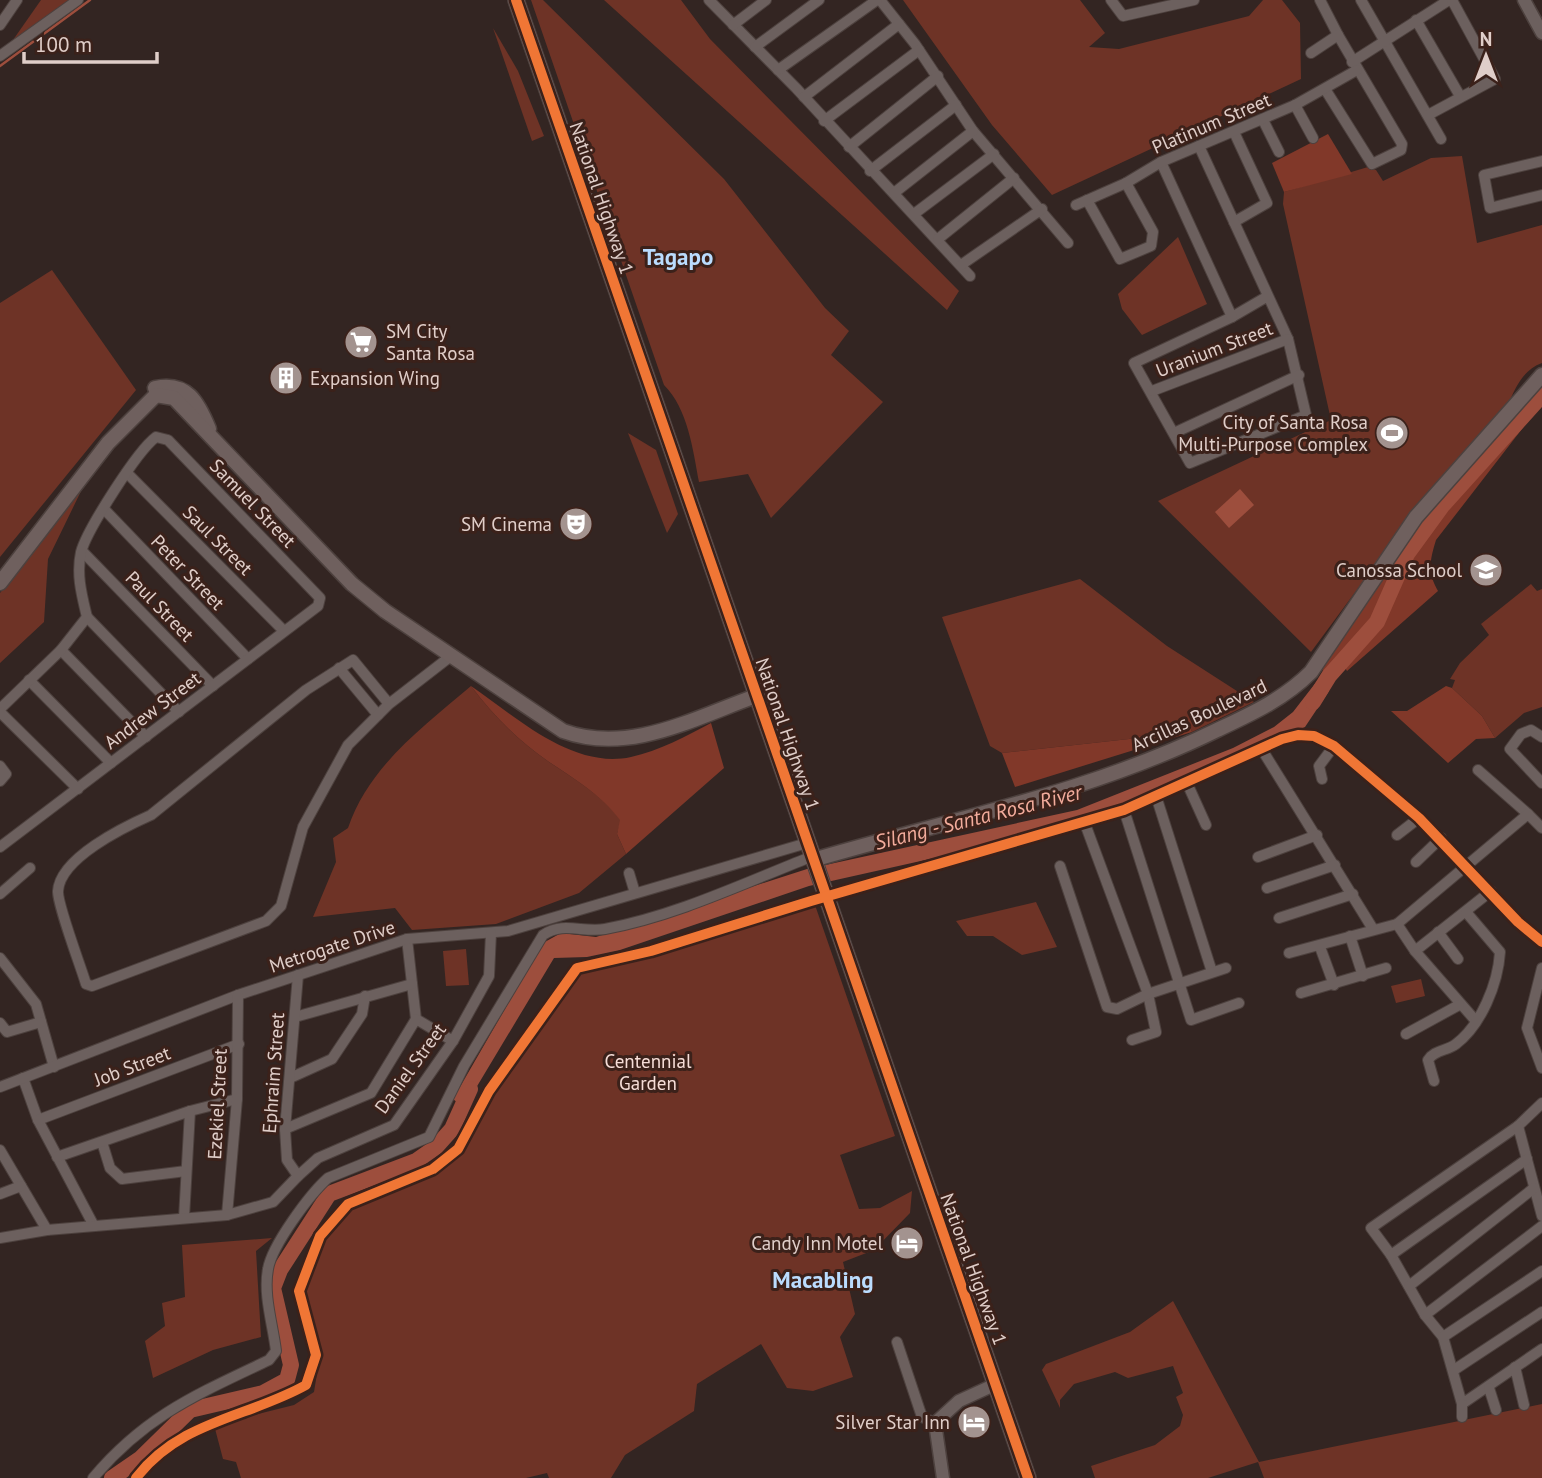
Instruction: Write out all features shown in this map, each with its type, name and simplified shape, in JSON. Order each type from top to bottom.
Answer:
[{"type":"highway","name":"National Highway 1","points":[[516,0],[809,853],[1028,1478]]},
{"type":"main road","name":"Arcillas Boulevard","points":[[809,853],[1068,789],[1198,740],[1289,693],[1311,672],[1416,517],[1542,375]]},
{"type":"main road","points":[[0,583],[89,457],[153,388],[167,386],[182,389],[193,396],[211,433],[333,567],[373,602],[545,721],[577,736],[597,740],[631,739],[756,696]]},
{"type":"main road","points":[[0,573],[42,523]]},
{"type":"street","points":[[4,0],[10,10]]},
{"type":"street","points":[[0,26],[17,0]]},
{"type":"street","points":[[0,56],[78,0]]},
{"type":"street","points":[[733,25],[766,0]]},
{"type":"street","points":[[755,47],[819,0]]},
{"type":"street","points":[[778,70],[879,0],[938,76],[972,131],[1042,209],[1068,243]]},
{"type":"street","points":[[1111,0],[1123,16],[1194,0]]},
{"type":"street","points":[[1320,0],[1355,66],[1402,144],[1401,150],[1371,164],[1325,89]]},
{"type":"street","points":[[1428,115],[1495,79],[1450,0]]},
{"type":"street","name":"Platinum Street","points":[[1076,205],[1126,183],[1161,162],[1263,120],[1325,89],[1416,20],[1450,0]]},
{"type":"street","points":[[1524,0],[1542,33]]},
{"type":"street","points":[[711,1],[970,276]]},
{"type":"street","points":[[1363,1],[1384,43],[1441,139]]},
{"type":"street","points":[[1416,20],[1460,96]]},
{"type":"street","points":[[804,97],[899,24]]},
{"type":"street","points":[[1311,53],[1338,35]]},
{"type":"street","points":[[824,121],[919,50]]},
{"type":"street","points":[[849,147],[938,76]]},
{"type":"street","points":[[870,170],[956,104]]},
{"type":"street","points":[[1295,105],[1313,138]]},
{"type":"street","points":[[1263,120],[1279,152]]},
{"type":"street","points":[[894,193],[972,131]]},
{"type":"street","points":[[1234,132],[1267,203],[1234,222]]},
{"type":"street","points":[[1199,146],[1288,339],[1307,415],[1190,463],[1135,363],[1232,317],[1268,296]]},
{"type":"street","points":[[914,214],[994,154]]},
{"type":"street","points":[[1542,161],[1484,175],[1490,208],[1542,195]]},
{"type":"street","points":[[1161,162],[1232,317]]},
{"type":"street","points":[[938,239],[1014,178]]},
{"type":"street","points":[[1087,200],[1120,259],[1151,246],[1153,232],[1126,183]]},
{"type":"street","points":[[961,265],[1042,209]]},
{"type":"street","name":"Uranium Street","points":[[1152,391],[1288,339]]},
{"type":"street","points":[[1174,433],[1299,375]]},
{"type":"street","name":"Samuel Street","points":[[127,473],[152,440],[160,436],[168,440],[320,598]]},
{"type":"street","points":[[127,473],[82,551],[79,579],[87,617],[179,712]]},
{"type":"street","name":"Saul Street","points":[[127,473],[284,632]]},
{"type":"street","name":"Peter Street","points":[[104,509],[248,659]]},
{"type":"street","name":"Paul Street","points":[[82,551],[213,686]]},
{"type":"street","name":"Andrew Street","points":[[0,847],[284,632],[317,606],[320,598]]},
{"type":"street","points":[[78,789],[0,711],[61,650],[87,617]]},
{"type":"street","points":[[61,650],[146,737]]},
{"type":"street","points":[[389,704],[353,660],[306,690],[151,815],[122,828],[67,868],[58,891],[86,984],[92,986],[266,921],[281,906],[303,827],[348,745],[389,704],[451,656]]},
{"type":"street","points":[[339,668],[378,715]]},
{"type":"street","points":[[29,680],[111,763]]},
{"type":"street","points":[[1542,737],[1531,730],[1511,743],[1510,749],[1542,783]]},
{"type":"street","points":[[136,1478],[171,1444],[201,1426],[285,1397],[306,1385],[316,1356],[299,1291],[320,1236],[348,1204],[433,1169],[458,1149],[489,1091],[573,971],[651,951],[826,896],[1124,810],[1298,734],[1314,736],[1334,747],[1419,818],[1542,942]]},
{"type":"street","points":[[1322,779],[1319,766],[1334,747]]},
{"type":"street","points":[[1261,748],[1373,929]]},
{"type":"street","points":[[0,766],[6,774],[0,781]]},
{"type":"street","points":[[1478,770],[1542,828]]},
{"type":"street","points":[[1187,783],[1206,825]]},
{"type":"street","points":[[1156,796],[1212,972]]},
{"type":"street","points":[[1124,810],[1191,1020],[1239,1003]]},
{"type":"street","points":[[1289,953],[1320,947],[1396,924],[1528,814]]},
{"type":"street","points":[[1397,835],[1419,818]]},
{"type":"street","points":[[1084,821],[1148,995],[1156,1032],[1132,1040]]},
{"type":"street","points":[[1258,857],[1317,835]]},
{"type":"street","points":[[1416,862],[1441,838]]},
{"type":"street","points":[[93,1478],[139,1433],[177,1403],[269,1360],[276,1351],[267,1272],[279,1245],[317,1189],[328,1178],[429,1137],[464,1066],[543,935],[557,927],[605,929],[662,913],[717,895],[809,853]]},
{"type":"street","name":"Metrogate Drive","points":[[0,1087],[238,995],[407,939],[508,931],[635,893],[809,853]]},
{"type":"street","points":[[1267,888],[1335,865]]},
{"type":"street","points":[[1060,866],[1107,1007],[1118,1009],[1178,983],[1226,968]]},
{"type":"street","points":[[0,894],[30,868]]},
{"type":"street","points":[[629,873],[635,893]]},
{"type":"street","points":[[1415,951],[1490,891]]},
{"type":"street","points":[[1279,918],[1353,894]]},
{"type":"street","points":[[1434,1081],[1427,1059],[1431,1054],[1468,1034],[1494,985],[1500,952],[1466,912]]},
{"type":"street","points":[[1396,924],[1415,951],[1475,1020]]},
{"type":"street","points":[[1438,932],[1458,959]]},
{"type":"street","name":"Daniel Street","points":[[298,1176],[318,1158],[394,1125],[453,1041],[489,976],[491,933]]},
{"type":"street","points":[[1350,936],[1363,976]]},
{"type":"street","points":[[285,1129],[370,1093],[416,1018],[407,939]]},
{"type":"street","points":[[1320,947],[1334,985]]},
{"type":"street","points":[[0,958],[36,1004],[54,1067]]},
{"type":"street","points":[[1301,993],[1386,968]]},
{"type":"street","points":[[1542,968],[1527,1028],[1542,1068]]},
{"type":"street","name":"Ephraim Street","points":[[298,975],[285,1129],[287,1160],[298,1176]]},
{"type":"street","points":[[295,1017],[412,984]]},
{"type":"street","name":"Ezekiel Street","points":[[228,1215],[237,1098],[238,995]]},
{"type":"street","points":[[290,1078],[332,1059],[362,1014],[365,996]]},
{"type":"street","points":[[1406,1034],[1460,1005]]},
{"type":"street","points":[[416,1018],[453,1041]]},
{"type":"street","points":[[0,1023],[7,1032],[41,1022]]},
{"type":"street","name":"Job Street","points":[[38,1120],[239,1044]]},
{"type":"street","points":[[23,1078],[38,1120],[94,1226]]},
{"type":"street","points":[[57,1157],[190,1111],[237,1098]]},
{"type":"street","points":[[1462,1417],[1462,1404],[1454,1370],[1443,1337],[1425,1315],[1391,1255],[1371,1228],[1518,1126],[1542,1102]]},
{"type":"street","points":[[184,1218],[190,1111]]},
{"type":"street","points":[[1518,1126],[1542,1216]]},
{"type":"street","points":[[102,1143],[110,1168],[121,1178],[186,1171]]},
{"type":"street","points":[[0,1150],[47,1230]]},
{"type":"street","points":[[1391,1255],[1527,1159]]},
{"type":"street","points":[[0,1238],[47,1230],[228,1215],[273,1202],[298,1176]]},
{"type":"street","points":[[0,1194],[21,1186]]},
{"type":"street","points":[[1409,1286],[1534,1188]]},
{"type":"street","points":[[1425,1315],[1542,1226]]},
{"type":"street","points":[[1443,1337],[1542,1271]]},
{"type":"street","points":[[1454,1370],[1542,1312]]},
{"type":"street","points":[[897,1342],[922,1418],[934,1423]]},
{"type":"street","points":[[1462,1404],[1489,1388],[1542,1349]]},
{"type":"street","points":[[1515,1367],[1524,1405]]},
{"type":"street","points":[[934,1423],[959,1401],[996,1384]]},
{"type":"street","points":[[1489,1388],[1496,1409]]},
{"type":"street","points":[[934,1423],[943,1478]]},
{"type":"green space","points":[[41,0],[75,0],[6,50]]},
{"type":"green space","points":[[531,0],[543,0],[724,179],[825,308],[849,331],[831,355],[883,402],[771,518],[748,474],[699,482],[684,418],[664,385]]},
{"type":"green space","points":[[604,0],[681,0],[710,39],[959,291],[947,310]]},
{"type":"green space","points":[[903,0],[1080,0],[1105,33],[1089,47],[1119,49],[1249,16],[1263,0],[1282,0],[1300,23],[1301,79],[1052,195],[992,125]]},
{"type":"green space","points":[[493,28],[518,71],[544,136],[532,141]]},
{"type":"green space","points":[[1462,156],[1477,243],[1542,225],[1542,363],[1522,378],[1510,400],[1418,507],[1311,652],[1158,501],[1331,420],[1283,204],[1284,192],[1368,167],[1376,170],[1383,181],[1431,158]]},
{"type":"green space","points":[[1178,237],[1207,304],[1142,335],[1122,309],[1118,294]]},
{"type":"green space","points":[[52,270],[136,390],[0,557],[0,303]]},
{"type":"green space","points":[[628,433],[656,450],[678,514],[667,533]]},
{"type":"green space","points":[[84,485],[48,559],[44,622],[0,663],[0,593]]},
{"type":"green space","points":[[1080,579],[1167,646],[1254,702],[1192,732],[1188,721],[1129,739],[1002,753],[990,746],[942,617]]},
{"type":"green space","points":[[1531,584],[1537,591],[1542,589],[1542,707],[1524,713],[1495,738],[1482,716],[1452,688],[1455,680],[1450,679],[1460,663],[1489,635],[1481,624]]},
{"type":"green space","points":[[471,686],[516,736],[605,802],[621,820],[617,834],[626,854],[579,893],[496,924],[412,930],[395,908],[313,917],[336,862],[333,838],[348,828],[369,785],[399,749]]},
{"type":"green space","points":[[1036,902],[1057,947],[1022,955],[993,936],[967,936],[956,921]]},
{"type":"green space","name":"Centennial Garden","points":[[815,905],[895,1136],[840,1155],[859,1209],[880,1208],[912,1191],[910,1213],[874,1250],[843,1262],[855,1314],[840,1337],[853,1377],[813,1391],[787,1388],[761,1344],[697,1384],[694,1411],[625,1455],[611,1478],[549,1478],[547,1473],[526,1478],[241,1478],[236,1462],[223,1459],[214,1425],[294,1405],[314,1392],[320,1355],[303,1292],[323,1237],[354,1205],[377,1199],[434,1171],[460,1150],[487,1089],[575,973]]},
{"type":"green space","points":[[466,949],[469,985],[446,986],[443,951]]},
{"type":"green space","points":[[1421,979],[1425,996],[1396,1003],[1391,986]]},
{"type":"green space","points":[[272,1238],[256,1251],[261,1337],[213,1350],[153,1378],[145,1341],[165,1326],[162,1303],[185,1297],[182,1245]]},
{"type":"green space","points":[[1173,1301],[1259,1462],[1542,1404],[1542,1478],[1264,1478],[1258,1462],[1208,1478],[1095,1478],[1091,1466],[1155,1445],[1180,1426],[1183,1415],[1176,1397],[1183,1393],[1173,1366],[1128,1378],[1115,1372],[1074,1384],[1060,1400],[1060,1408],[1042,1370],[1046,1364],[1130,1332]]},
{"type":"shaded area","points":[[1328,134],[1352,174],[1284,192],[1272,163]]},
{"type":"shaded area","points":[[1512,411],[1529,420],[1436,540],[1431,566],[1432,578],[1438,591],[1347,671],[1342,663],[1329,676],[1321,669],[1399,549]]},
{"type":"shaded area","points":[[1240,489],[1254,505],[1229,528],[1215,512]]},
{"type":"shaded area","points":[[1317,681],[1329,691],[1305,727],[1131,804],[1037,835],[809,886],[620,950],[587,957],[554,958],[464,1108],[453,1099],[543,943],[561,933],[596,937],[807,869],[1077,810],[1233,748],[1274,727],[1293,712]]},
{"type":"shaded area","points":[[471,686],[545,738],[587,756],[609,759],[631,757],[672,743],[711,723],[724,768],[626,854],[617,834],[620,820],[604,802],[516,736]]},
{"type":"shaded area","points":[[1446,686],[1452,688],[1482,716],[1495,738],[1476,739],[1448,763],[1391,711],[1407,711]]},
{"type":"shaded area","points":[[1188,721],[1192,732],[1015,787],[1002,753],[1129,739]]},
{"type":"waterway","points":[[0,66],[90,0]]},
{"type":"waterway","name":"Silang - Santa Rosa River","points":[[1313,702],[1329,676],[1377,622],[1407,554],[1442,506],[1542,395]]},
{"type":"waterway","name":"Silang - Santa Rosa River","points":[[112,1478],[141,1458],[190,1410],[263,1393],[287,1380],[291,1365],[273,1288],[280,1270],[329,1194],[416,1161],[436,1147],[452,1129],[470,1089]]},
{"type":"cycle path","points":[[516,0],[1028,1478]]},
{"type":"cycle path","points":[[136,1478],[154,1459],[194,1432],[306,1385],[316,1355],[299,1291],[320,1236],[348,1204],[433,1169],[458,1149],[489,1091],[577,968],[651,951],[811,901],[1124,810],[1282,739],[1298,735],[1314,736],[1334,746],[1419,818],[1518,922],[1542,942]]},
{"type":"place","name":"SM City Santa Rosa","points":[[361,342]]},
{"type":"place","name":"Expansion Wing","points":[[286,378]]},
{"type":"place","name":"City of Santa Rosa Multi-Purpose Complex","points":[[1392,433]]},
{"type":"place","name":"SM Cinema","points":[[576,524]]},
{"type":"place","name":"Canossa School","points":[[1486,570]]},
{"type":"place","name":"Candy Inn Motel","points":[[907,1243]]},
{"type":"place","name":"Silver Star Inn","points":[[974,1422]]},
{"type":"district","name":"Tagapo","points":[[678,256]]},
{"type":"district","name":"Macabling","points":[[823,1279]]}]
